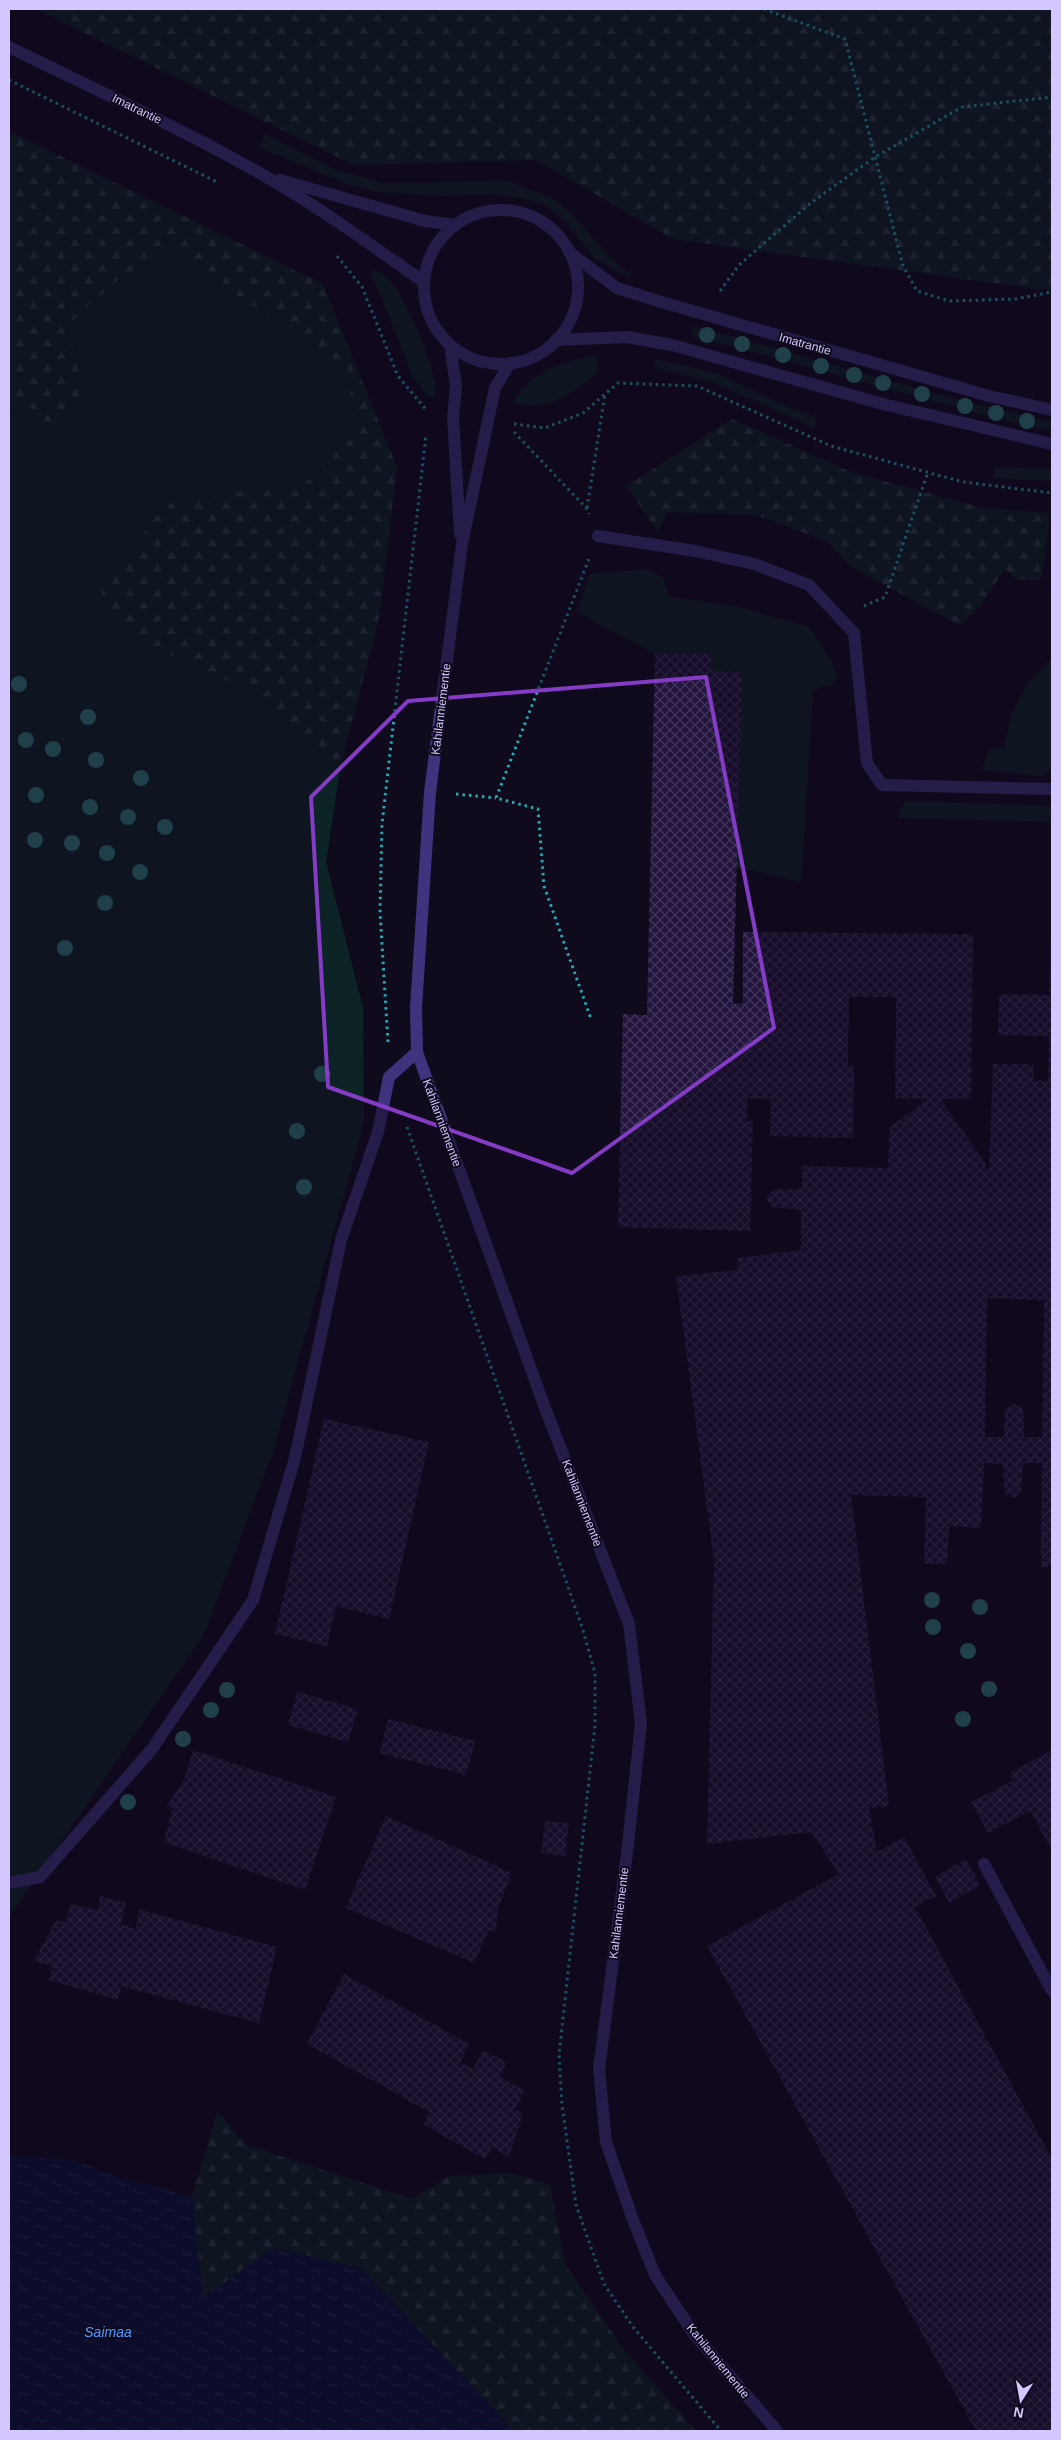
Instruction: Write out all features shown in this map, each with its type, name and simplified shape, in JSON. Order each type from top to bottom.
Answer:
[{"type":"street","name":"Imatrantie","points":[[9,47],[198,139],[263,175],[346,227],[424,282]]},
{"type":"street","name":"Imatrantie","points":[[263,175],[425,221],[455,225]]},
{"type":"street","points":[[497,210],[519,212],[539,220],[557,233],[570,252],[577,275],[577,298],[570,321],[556,340],[540,353],[510,364],[502,364],[474,358],[450,345],[438,332],[430,316],[425,299],[424,282],[429,260],[440,240],[455,225],[475,214],[497,210]]},
{"type":"street","name":"Imatrantie","points":[[570,252],[617,288],[989,396],[1052,410]]},
{"type":"street","points":[[556,340],[627,337],[672,345],[883,404],[1052,444]]},
{"type":"street","name":"Kahilanniementie","points":[[450,345],[456,386],[453,417],[462,544]]},
{"type":"street","name":"Kahilanniementie","points":[[510,364],[495,388],[462,544],[430,792],[416,1008],[417,1052],[545,1408],[628,1624],[641,1723],[628,1845],[599,2070],[606,2142],[632,2217],[655,2275],[694,2334],[777,2431]]},
{"type":"street","points":[[598,536],[695,551],[754,564],[809,585],[854,633],[867,763],[882,785],[1052,789]]},
{"type":"street","points":[[9,1883],[40,1877],[152,1749],[253,1600],[295,1458],[341,1240],[378,1132],[389,1077],[417,1052]]},
{"type":"street","points":[[984,1864],[1052,1990]]},
{"type":"path","points":[[764,9],[845,39],[903,266],[917,290],[949,301],[1016,299],[1052,292]]},
{"type":"path","points":[[9,80],[227,187]]},
{"type":"path","points":[[718,293],[739,265],[812,202],[875,158],[962,107],[1052,97]]},
{"type":"path","points":[[330,251],[337,256],[362,287],[398,376],[428,412],[453,417]]},
{"type":"path","points":[[488,421],[545,428],[582,413],[618,382],[697,386],[831,446],[963,482],[1052,493]]},
{"type":"path","points":[[587,509],[605,394]]},
{"type":"path","points":[[496,798],[598,536],[587,509],[505,423]]},
{"type":"path","points":[[389,1077],[380,912],[382,824],[426,432]]},
{"type":"path","points":[[839,617],[885,597],[928,472]]},
{"type":"path","points":[[430,792],[496,798],[538,809],[544,886],[591,1019]]},
{"type":"path","points":[[405,1124],[582,1627],[595,1673],[595,1725],[558,2054],[562,2105],[576,2205],[604,2284],[632,2327],[721,2431]]},
{"type":"highlighted area","points":[[706,677],[774,1028],[572,1173],[328,1087],[311,797],[408,701]]},
{"type":"green space","points":[[36,9],[1052,9],[1052,291],[673,239],[536,160],[354,165]]},
{"type":"green space","points":[[9,131],[323,284],[397,467],[379,618],[340,769],[257,694],[133,638],[101,592],[165,504],[320,478],[354,423],[348,369],[166,248],[114,283],[67,325],[88,402],[38,428],[9,407]]},
{"type":"green space","points":[[265,134],[339,171],[383,183],[508,181],[552,198],[569,211],[615,263],[631,274],[629,278],[593,257],[567,223],[548,207],[528,199],[493,194],[444,196],[380,192],[347,184],[259,147]]},
{"type":"green space","points":[[166,248],[348,369],[354,423],[320,478],[165,504],[133,638],[257,694],[340,769],[326,862],[363,1008],[364,1122],[273,1452],[203,1636],[9,1917],[9,407],[38,428],[67,325],[114,283]]},
{"type":"green space","points":[[375,270],[393,284],[407,307],[422,339],[433,372],[435,398],[426,395],[412,376],[381,295],[371,277],[371,271]]},
{"type":"green space","points":[[694,326],[948,397],[1052,422],[1052,431],[992,417],[691,335]]},
{"type":"green space","points":[[596,355],[598,372],[569,393],[547,404],[535,406],[513,401],[530,382],[549,369],[572,360]]},
{"type":"green space","points":[[655,359],[718,374],[786,406],[817,418],[814,428],[713,382],[655,368]]},
{"type":"green space","points":[[732,419],[851,472],[983,508],[1048,513],[1049,525],[1041,580],[1018,580],[1005,569],[980,606],[959,625],[851,567],[826,541],[756,515],[667,512],[658,532],[626,486]]},
{"type":"green space","points":[[996,467],[1052,469],[1052,481],[993,478]]},
{"type":"green space","points":[[649,569],[664,579],[668,596],[739,607],[809,627],[831,660],[837,676],[833,684],[813,690],[801,882],[737,867],[741,672],[711,671],[711,654],[655,654],[577,612],[590,574]]},
{"type":"green space","points":[[1052,658],[1052,767],[1042,776],[982,770],[989,749],[1004,748],[1012,713],[1027,684]]},
{"type":"green space","points":[[905,801],[1052,806],[1052,822],[897,818]]},
{"type":"green space","points":[[218,2111],[246,2145],[412,2199],[449,2176],[512,2173],[550,2185],[565,2264],[624,2350],[696,2431],[514,2431],[361,2268],[274,2248],[203,2298],[192,2196]]},
{"type":"water","name":"Saimaa","points":[[9,2155],[72,2160],[123,2178],[192,2196],[203,2297],[274,2248],[361,2269],[514,2431],[9,2431]]},
{"type":"building","points":[[655,654],[711,654],[711,671],[742,672],[733,1004],[743,1003],[743,932],[973,934],[971,1099],[940,1099],[986,1164],[985,1169],[989,1169],[993,1064],[1033,1064],[1034,1081],[1048,1080],[1049,1036],[998,1035],[999,994],[1049,995],[1052,905],[1052,1567],[1041,1567],[1042,1463],[1023,1463],[1021,1494],[1014,1498],[1006,1494],[1004,1489],[1003,1464],[984,1463],[981,1528],[949,1526],[947,1564],[924,1564],[926,1497],[851,1495],[889,1806],[869,1808],[877,1852],[904,1837],[936,1896],[915,1907],[1052,2159],[1052,2431],[976,2431],[707,1946],[839,1874],[811,1832],[707,1844],[714,1560],[676,1276],[738,1270],[737,1258],[801,1250],[801,1210],[772,1207],[766,1199],[769,1193],[775,1189],[802,1189],[802,1166],[888,1168],[890,1127],[928,1099],[895,1098],[896,997],[849,997],[848,1066],[854,1066],[853,1138],[770,1136],[771,1099],[747,1098],[747,1121],[753,1121],[750,1231],[618,1227],[623,1014],[647,1015]],"holes":[[[987,1298],[1044,1300],[1042,1437],[1024,1437],[1023,1410],[1021,1406],[1013,1404],[1005,1409],[1004,1437],[985,1437]]]},
{"type":"building","points":[[324,1419],[429,1442],[389,1619],[336,1606],[327,1646],[275,1634]]},
{"type":"building","points":[[297,1692],[358,1709],[348,1742],[288,1725]]},
{"type":"building","points":[[388,1719],[475,1741],[466,1775],[380,1753]]},
{"type":"building","points":[[193,1750],[336,1797],[305,1890],[163,1842],[173,1808],[166,1806],[183,1782]]},
{"type":"building","points":[[1052,1750],[1052,1851],[1030,1811],[988,1833],[971,1802],[1014,1780],[1010,1773]]},
{"type":"building","points":[[386,1816],[512,1873],[498,1907],[496,1932],[489,1930],[474,1963],[346,1908]]},
{"type":"building","points":[[545,1821],[569,1823],[565,1856],[541,1853]]},
{"type":"building","points":[[966,1859],[980,1885],[949,1903],[935,1877]]},
{"type":"building","points":[[100,1896],[126,1903],[121,1924],[136,1929],[139,1909],[277,1947],[259,2023],[121,1986],[118,2000],[49,1980],[52,1966],[34,1961],[56,1920],[66,1922],[70,1904],[98,1910]]},
{"type":"building","points":[[344,1974],[469,2044],[460,2062],[473,2069],[483,2050],[506,2062],[501,2077],[525,2091],[515,2109],[523,2113],[509,2157],[492,2147],[485,2159],[424,2125],[429,2112],[307,2044]]}]
